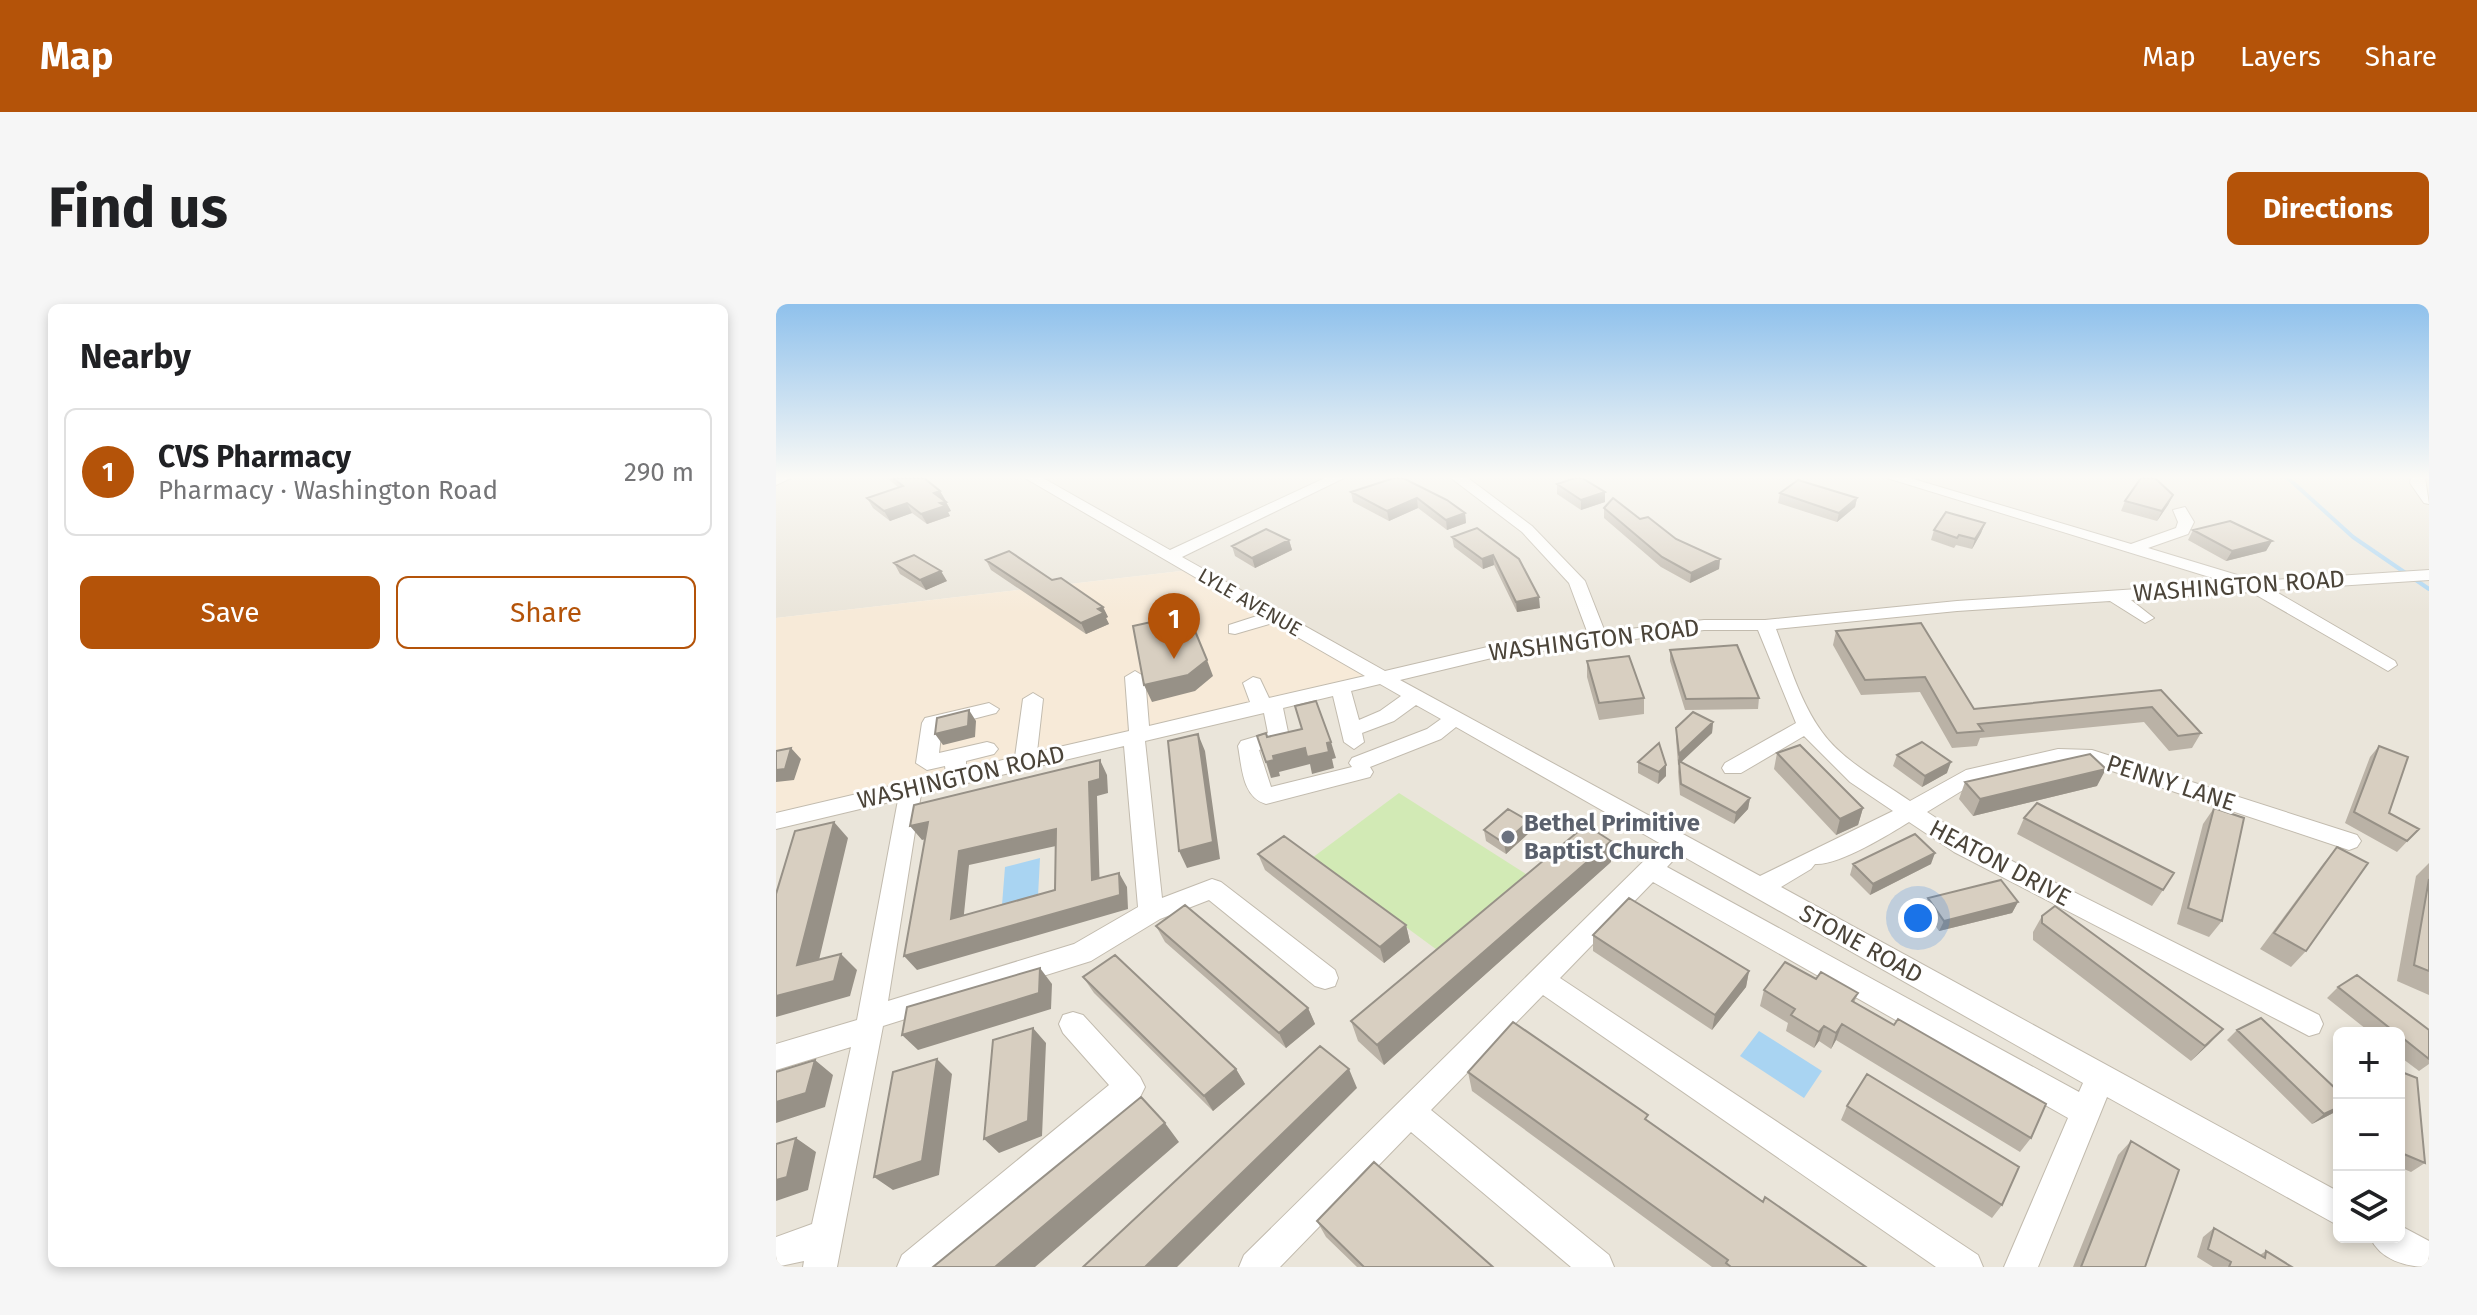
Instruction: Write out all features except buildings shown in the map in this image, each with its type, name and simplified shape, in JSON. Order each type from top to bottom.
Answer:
[{"type":"street","name":"LYLE AVENUE","points":[[1112,523],[1383,678]]},
{"type":"street","points":[[1170,556],[1241,523]]},
{"type":"street","points":[[1518,523],[1535,536],[1577,581],[1598,636]]},
{"type":"street","points":[[2044,523],[2250,584],[2388,665]]},
{"type":"street","points":[[2131,549],[2183,531],[2186,523]]},
{"type":"street","name":"WASHINGTON ROAD","points":[[776,821],[1496,651],[1704,625],[1765,625],[2250,584],[2429,575]]},
{"type":"street","points":[[2113,595],[2145,618]]},
{"type":"street","points":[[1235,629],[1275,616]]},
{"type":"street","name":"HEATON DRIVE","points":[[1765,625],[1815,738],[1858,777],[1962,846],[2309,1024]]},
{"type":"street","points":[[1135,677],[1151,912]]},
{"type":"street","name":"STONE ROAD","points":[[1383,678],[2333,1207]]},
{"type":"street","points":[[1253,683],[1267,706],[1279,737],[1248,746],[1256,784],[1266,796],[1357,752],[1434,734],[1455,718]]},
{"type":"street","points":[[1341,689],[1357,752]]},
{"type":"street","points":[[1357,752],[1387,716],[1415,696]]},
{"type":"street","points":[[1025,763],[1033,699]]},
{"type":"street","points":[[987,749],[927,763],[932,723],[989,709]]},
{"type":"street","points":[[1733,768],[1808,725]]},
{"type":"street","points":[[954,779],[956,756]]},
{"type":"street","name":"PENNY LANE","points":[[1760,888],[1811,859],[1872,834],[1966,778],[2058,756],[2092,757],[2349,841]]},
{"type":"street","points":[[776,1254],[823,1252],[870,1023],[911,789]]},
{"type":"street","points":[[1256,1267],[1677,842]]},
{"type":"street","points":[[1650,869],[2086,1112]]},
{"type":"street","points":[[776,1057],[1082,953],[1151,912],[1212,889],[1325,978]]},
{"type":"street","points":[[1542,980],[1966,1267]]},
{"type":"street","points":[[914,1267],[1130,1087],[1073,1024]]},
{"type":"street","points":[[2021,1267],[2100,1077]]},
{"type":"street","points":[[1410,1112],[1597,1267]]},
{"type":"street","points":[[2398,1243],[2429,1260]]},
{"type":"shaded area","points":[[776,523],[2429,523],[2429,1267],[776,1267],[776,819],[1198,569],[776,618]]},
{"type":"shaded area","points":[[1198,569],[1383,678],[776,819],[776,618]]},
{"type":"green space","points":[[1399,793],[1534,879],[1448,958],[1312,858]]},
{"type":"water","points":[[1040,858],[1038,896],[1002,905],[1005,867]]},
{"type":"water","points":[[1759,1031],[1822,1071],[1804,1098],[1740,1056]]},
{"type":"waterway","points":[[2338,523],[2429,589]]},
{"type":"place","name":"CVS Pharmacy","points":[[1174,659]]},
{"type":"place","name":"Bethel Primitive Baptist Church","points":[[1508,837]]}]
